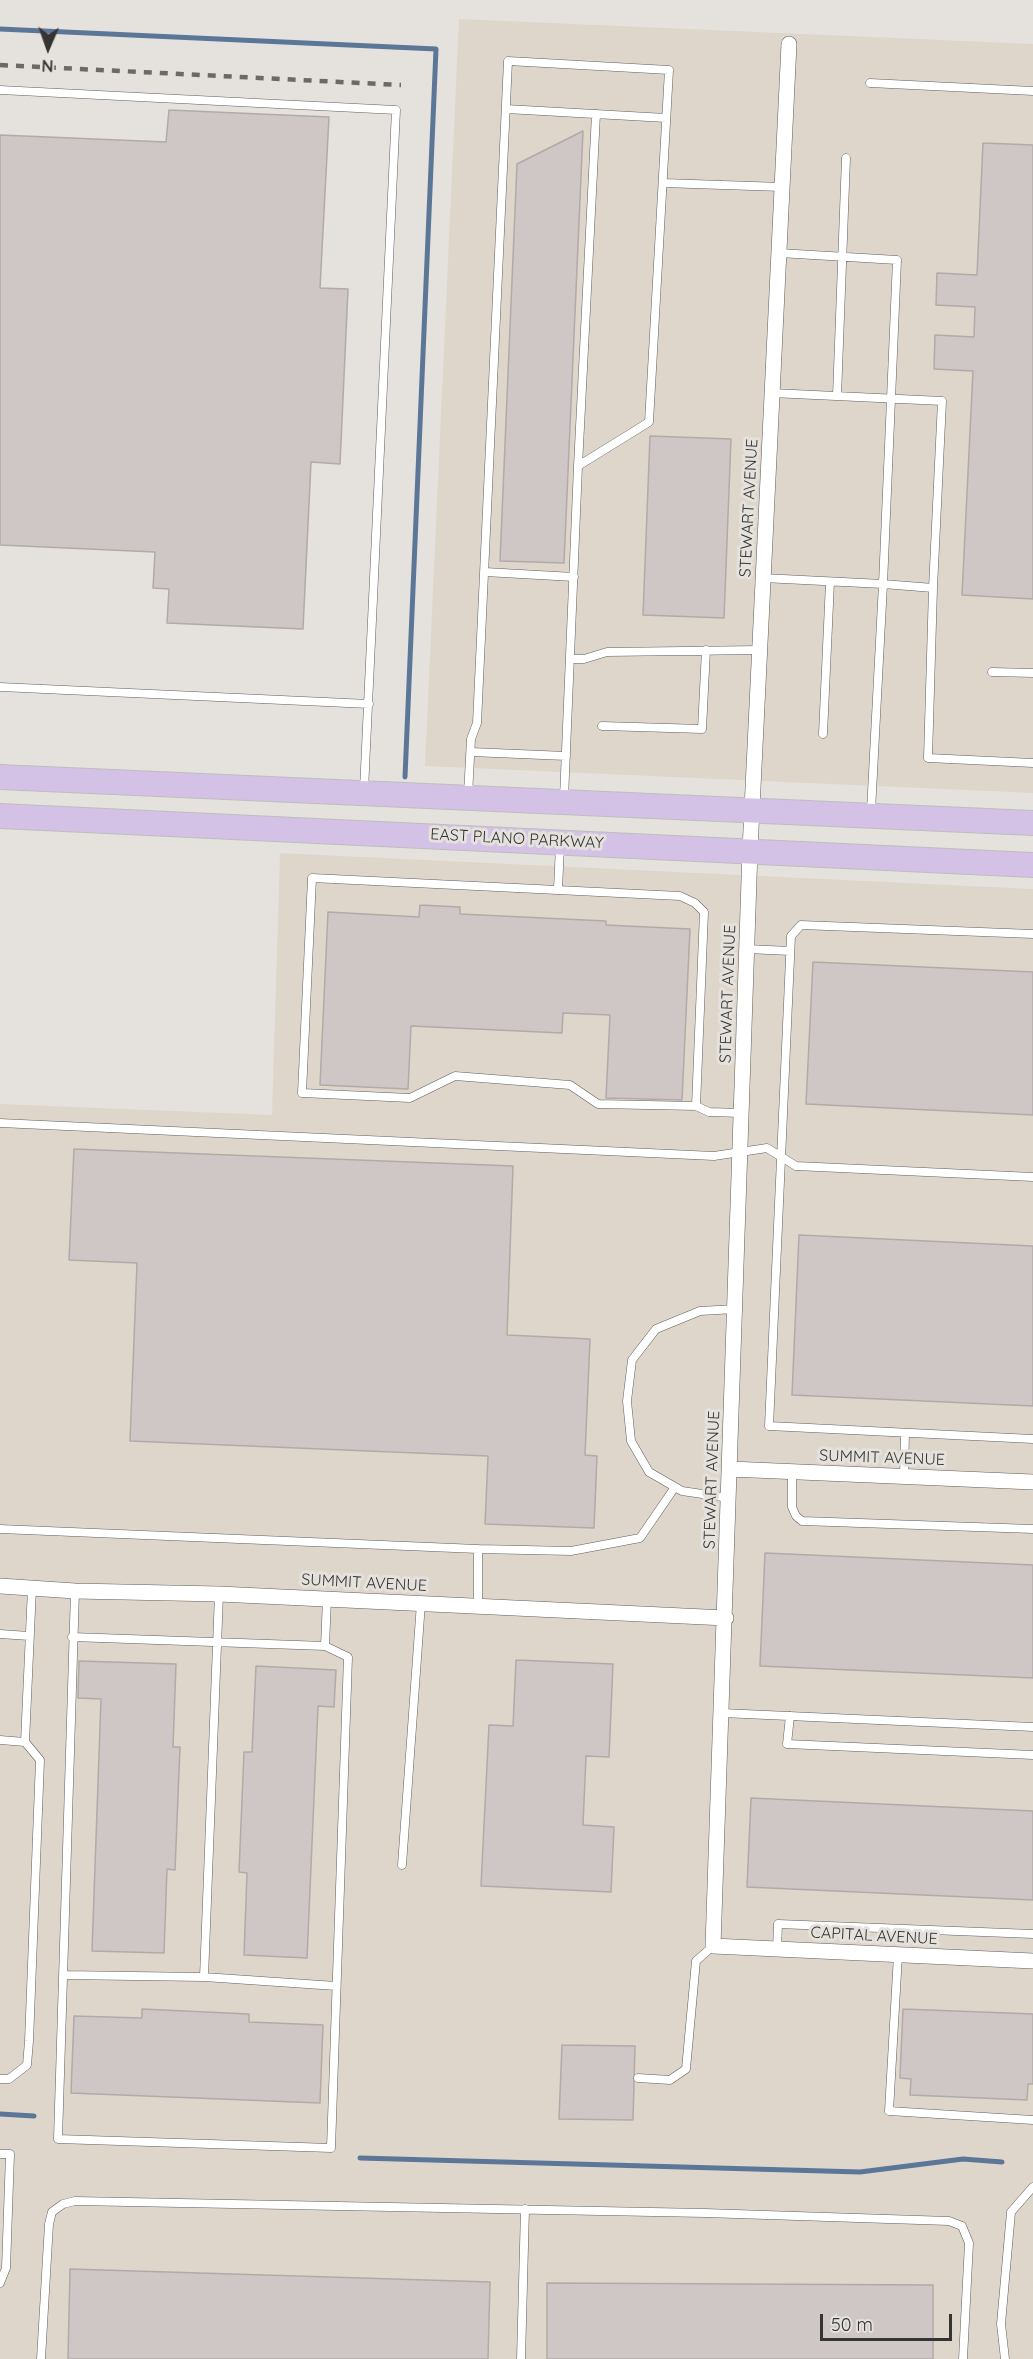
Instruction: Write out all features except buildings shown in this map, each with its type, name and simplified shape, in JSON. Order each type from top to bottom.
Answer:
[{"type":"main road","points":[[0,777],[1033,823]]},
{"type":"main road","points":[[362,832],[364,795]]},
{"type":"main road","points":[[466,837],[467,799]]},
{"type":"main road","points":[[561,842],[564,803]]},
{"type":"main road","name":"EAST PLANO PARKWAY","points":[[0,816],[1033,865]]},
{"type":"street","name":"STEWART AVENUE","points":[[713,1946],[726,1618],[750,850],[789,44]]},
{"type":"street","name":"SUMMIT AVENUE","points":[[730,1469],[1033,1482]]},
{"type":"street","name":"SUMMIT AVENUE","points":[[0,1586],[726,1618]]},
{"type":"street","name":"CAPITAL AVENUE","points":[[713,1946],[1033,1962]]},
{"type":"lane","points":[[467,799],[471,739],[477,723],[508,61],[669,70],[650,422],[578,466]]},
{"type":"lane","points":[[870,82],[1033,91]]},
{"type":"lane","points":[[0,90],[396,110],[364,795]]},
{"type":"lane","points":[[506,110],[666,118]]},
{"type":"lane","points":[[564,803],[596,114]]},
{"type":"lane","points":[[837,396],[846,158]]},
{"type":"lane","points":[[663,183],[782,187]]},
{"type":"lane","points":[[779,253],[897,260],[871,815]]},
{"type":"lane","points":[[772,393],[942,401],[928,758],[1033,763]]},
{"type":"lane","points":[[485,572],[574,577]]},
{"type":"lane","points":[[764,578],[933,588]]},
{"type":"lane","points":[[823,734],[830,582]]},
{"type":"lane","points":[[602,726],[702,729],[706,650]]},
{"type":"lane","points":[[570,659],[584,659],[607,652],[760,650]]},
{"type":"lane","points":[[992,672],[1033,673]]},
{"type":"lane","points":[[0,687],[369,704]]},
{"type":"lane","points":[[471,752],[566,756]]},
{"type":"lane","points":[[558,889],[561,842]]},
{"type":"lane","points":[[696,1106],[704,912],[695,903],[680,896],[312,878],[302,1093],[410,1098],[455,1076],[570,1085],[598,1104],[696,1106],[710,1112],[742,1113]]},
{"type":"lane","points":[[1033,934],[801,925],[791,936],[769,1426],[1033,1439]]},
{"type":"lane","points":[[747,949],[790,951]]},
{"type":"lane","points":[[0,1123],[714,1156],[767,1148],[796,1166],[1033,1177]]},
{"type":"lane","points":[[729,1498],[682,1491],[649,1472],[631,1441],[627,1401],[632,1360],[656,1329],[700,1311],[735,1309]]},
{"type":"lane","points":[[904,1476],[905,1433]]},
{"type":"lane","points":[[792,1472],[792,1507],[796,1516],[802,1521],[1033,1529]]},
{"type":"lane","points":[[0,1529],[571,1551],[640,1538],[675,1487]]},
{"type":"lane","points":[[478,1549],[478,1606]]},
{"type":"lane","points":[[24,1742],[32,1588]]},
{"type":"lane","points":[[72,1637],[217,1644],[325,1646],[348,1657],[331,2148],[58,2139],[72,1637],[75,1591]]},
{"type":"lane","points":[[204,1977],[219,1594]]},
{"type":"lane","points":[[325,1646],[327,1599]]},
{"type":"lane","points":[[402,1865],[421,1603]]},
{"type":"lane","points":[[0,1634],[29,1636]]},
{"type":"lane","points":[[722,1713],[1033,1727]]},
{"type":"lane","points":[[790,1716],[787,1744],[1033,1755]]},
{"type":"lane","points":[[0,1740],[24,1742],[40,1760],[27,2066],[9,2079],[0,2079]]},
{"type":"lane","points":[[777,1949],[778,1924],[1033,1934]]},
{"type":"lane","points":[[638,2078],[670,2080],[686,2069],[696,1960],[713,1946]]},
{"type":"lane","points":[[898,1955],[889,2111],[1033,2120]]},
{"type":"lane","points":[[63,1975],[204,1977],[336,1986]]},
{"type":"lane","points":[[0,2154],[10,2154],[6,2268],[0,2283]]},
{"type":"lane","points":[[1005,2359],[1002,2324],[1011,2212],[1033,2187]]},
{"type":"lane","points":[[41,2359],[52,2212],[63,2204],[75,2201],[949,2221],[962,2226],[969,2243],[963,2359]]},
{"type":"lane","points":[[521,2359],[525,2210]]},
{"type":"shaded area","points":[[459,19],[1033,44],[1033,793],[425,766]]},
{"type":"shaded area","points":[[280,853],[1033,889],[1033,2359],[0,2359],[0,1104],[272,1115]]},
{"type":"waterway","points":[[0,29],[436,49],[405,777]]},
{"type":"waterway","points":[[0,2114],[34,2116]]},
{"type":"waterway","points":[[360,2158],[860,2172],[963,2159],[1002,2162]]},
{"type":"railway","points":[[0,65],[401,85]]}]
